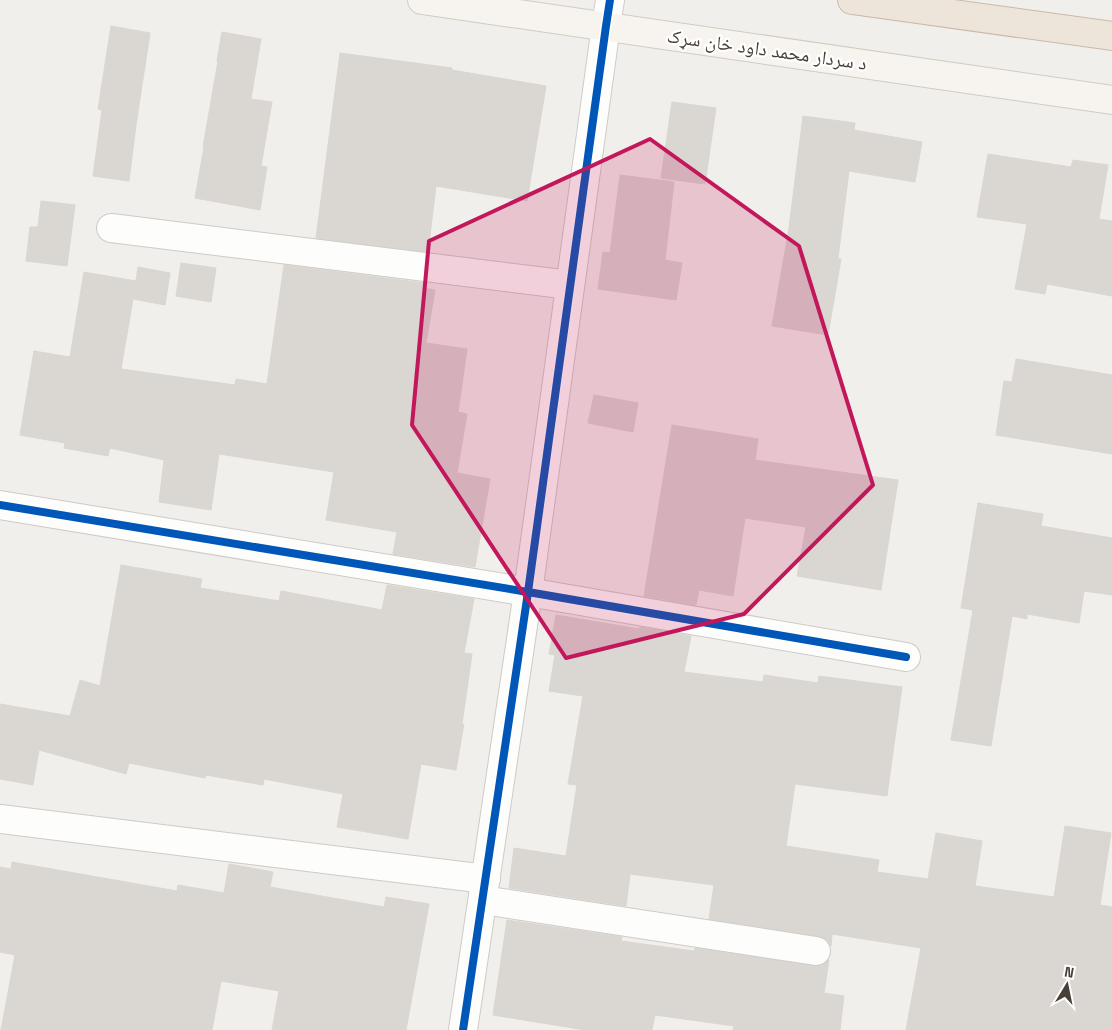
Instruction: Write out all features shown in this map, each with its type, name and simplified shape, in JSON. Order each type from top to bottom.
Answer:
[{"type":"highway","points":[[852,0],[1112,36]]},
{"type":"street","name":"د سردار محمد داود خان سړک","points":[[422,0],[608,13],[1112,100]]},
{"type":"street","points":[[463,1030],[528,592],[608,13]]},
{"type":"street","points":[[111,228],[570,285]]},
{"type":"street","points":[[0,505],[528,592],[906,657]]},
{"type":"street","points":[[0,819],[485,889],[816,951]]},
{"type":"highlighted area","points":[[650,139],[799,246],[873,485],[744,614],[566,658],[412,425],[429,241]]},
{"type":"building","points":[[111,26],[150,33],[129,181],[93,176],[102,110],[98,109]]},
{"type":"building","points":[[222,32],[261,39],[251,99],[272,102],[261,166],[267,167],[260,210],[195,198]]},
{"type":"building","points":[[340,53],[452,68],[452,70],[546,86],[527,201],[436,186],[428,252],[316,238]]},
{"type":"building","points":[[672,102],[716,108],[705,184],[661,178]]},
{"type":"building","points":[[803,116],[855,123],[854,130],[922,142],[915,182],[849,171],[838,258],[841,259],[828,335],[772,326],[789,228]]},
{"type":"building","points":[[988,154],[1071,167],[1073,160],[1108,165],[1099,219],[1112,221],[1112,296],[1047,284],[1045,294],[1015,289],[1027,224],[977,217]]},
{"type":"building","points":[[620,175],[674,182],[665,260],[682,263],[676,300],[598,289],[603,252],[610,253]]},
{"type":"building","points":[[41,201],[75,205],[67,266],[26,261],[30,227],[38,227]]},
{"type":"building","points":[[181,263],[216,268],[211,302],[176,296]]},
{"type":"building","points":[[284,265],[424,283],[423,288],[435,290],[426,343],[467,349],[458,412],[467,414],[457,473],[490,479],[475,567],[393,554],[397,532],[326,520],[334,472],[219,454],[211,510],[159,502],[164,460],[110,448],[108,456],[64,448],[65,443],[20,435],[34,351],[70,357],[84,272],[136,281],[138,267],[170,273],[165,305],[133,299],[121,369],[235,385],[236,379],[267,384]]},
{"type":"building","points":[[1016,359],[1112,375],[1112,454],[996,435],[1004,381],[1012,382]]},
{"type":"building","points":[[594,395],[638,403],[633,432],[588,423]]},
{"type":"building","points":[[672,425],[758,439],[755,460],[898,480],[881,590],[797,576],[806,527],[745,518],[733,596],[699,590],[696,605],[644,596]]},
{"type":"building","points":[[978,503],[1043,514],[1041,526],[1112,538],[1112,595],[1084,591],[1079,623],[1027,614],[1027,619],[1012,616],[991,746],[951,740],[973,610],[961,608]]},
{"type":"building","points":[[121,565],[202,579],[200,588],[279,601],[281,591],[382,610],[387,585],[474,599],[464,653],[472,654],[462,724],[464,724],[456,770],[421,764],[408,839],[337,827],[343,794],[264,779],[263,785],[206,775],[205,778],[129,763],[126,774],[39,750],[33,785],[0,779],[0,704],[70,716],[80,680],[100,686]]},
{"type":"building","points":[[556,615],[691,636],[684,672],[763,682],[764,675],[818,683],[819,676],[902,687],[887,796],[795,784],[786,846],[879,860],[877,872],[928,879],[936,833],[982,841],[975,886],[1054,897],[1065,826],[1111,833],[1100,905],[1112,907],[1112,1030],[906,1030],[921,948],[832,934],[831,946],[826,939],[818,936],[709,919],[714,885],[630,874],[626,906],[509,888],[514,848],[566,856],[577,785],[568,784],[583,696],[549,691],[555,655],[549,654]]},
{"type":"building","points":[[12,862],[177,891],[178,885],[224,893],[229,864],[273,872],[270,887],[384,907],[386,897],[429,904],[406,1030],[272,1030],[279,991],[221,981],[212,1030],[1,1030],[15,955],[0,952],[0,867],[11,869]]},
{"type":"building","points":[[507,920],[622,937],[621,941],[694,951],[695,948],[814,966],[822,965],[829,960],[824,993],[844,996],[840,1030],[733,1030],[734,1026],[655,1015],[652,1030],[585,1030],[493,1015]]},
{"type":"cycle path","points":[[463,1030],[528,592],[610,0]]},
{"type":"cycle path","points":[[0,505],[528,592],[906,657]]}]
